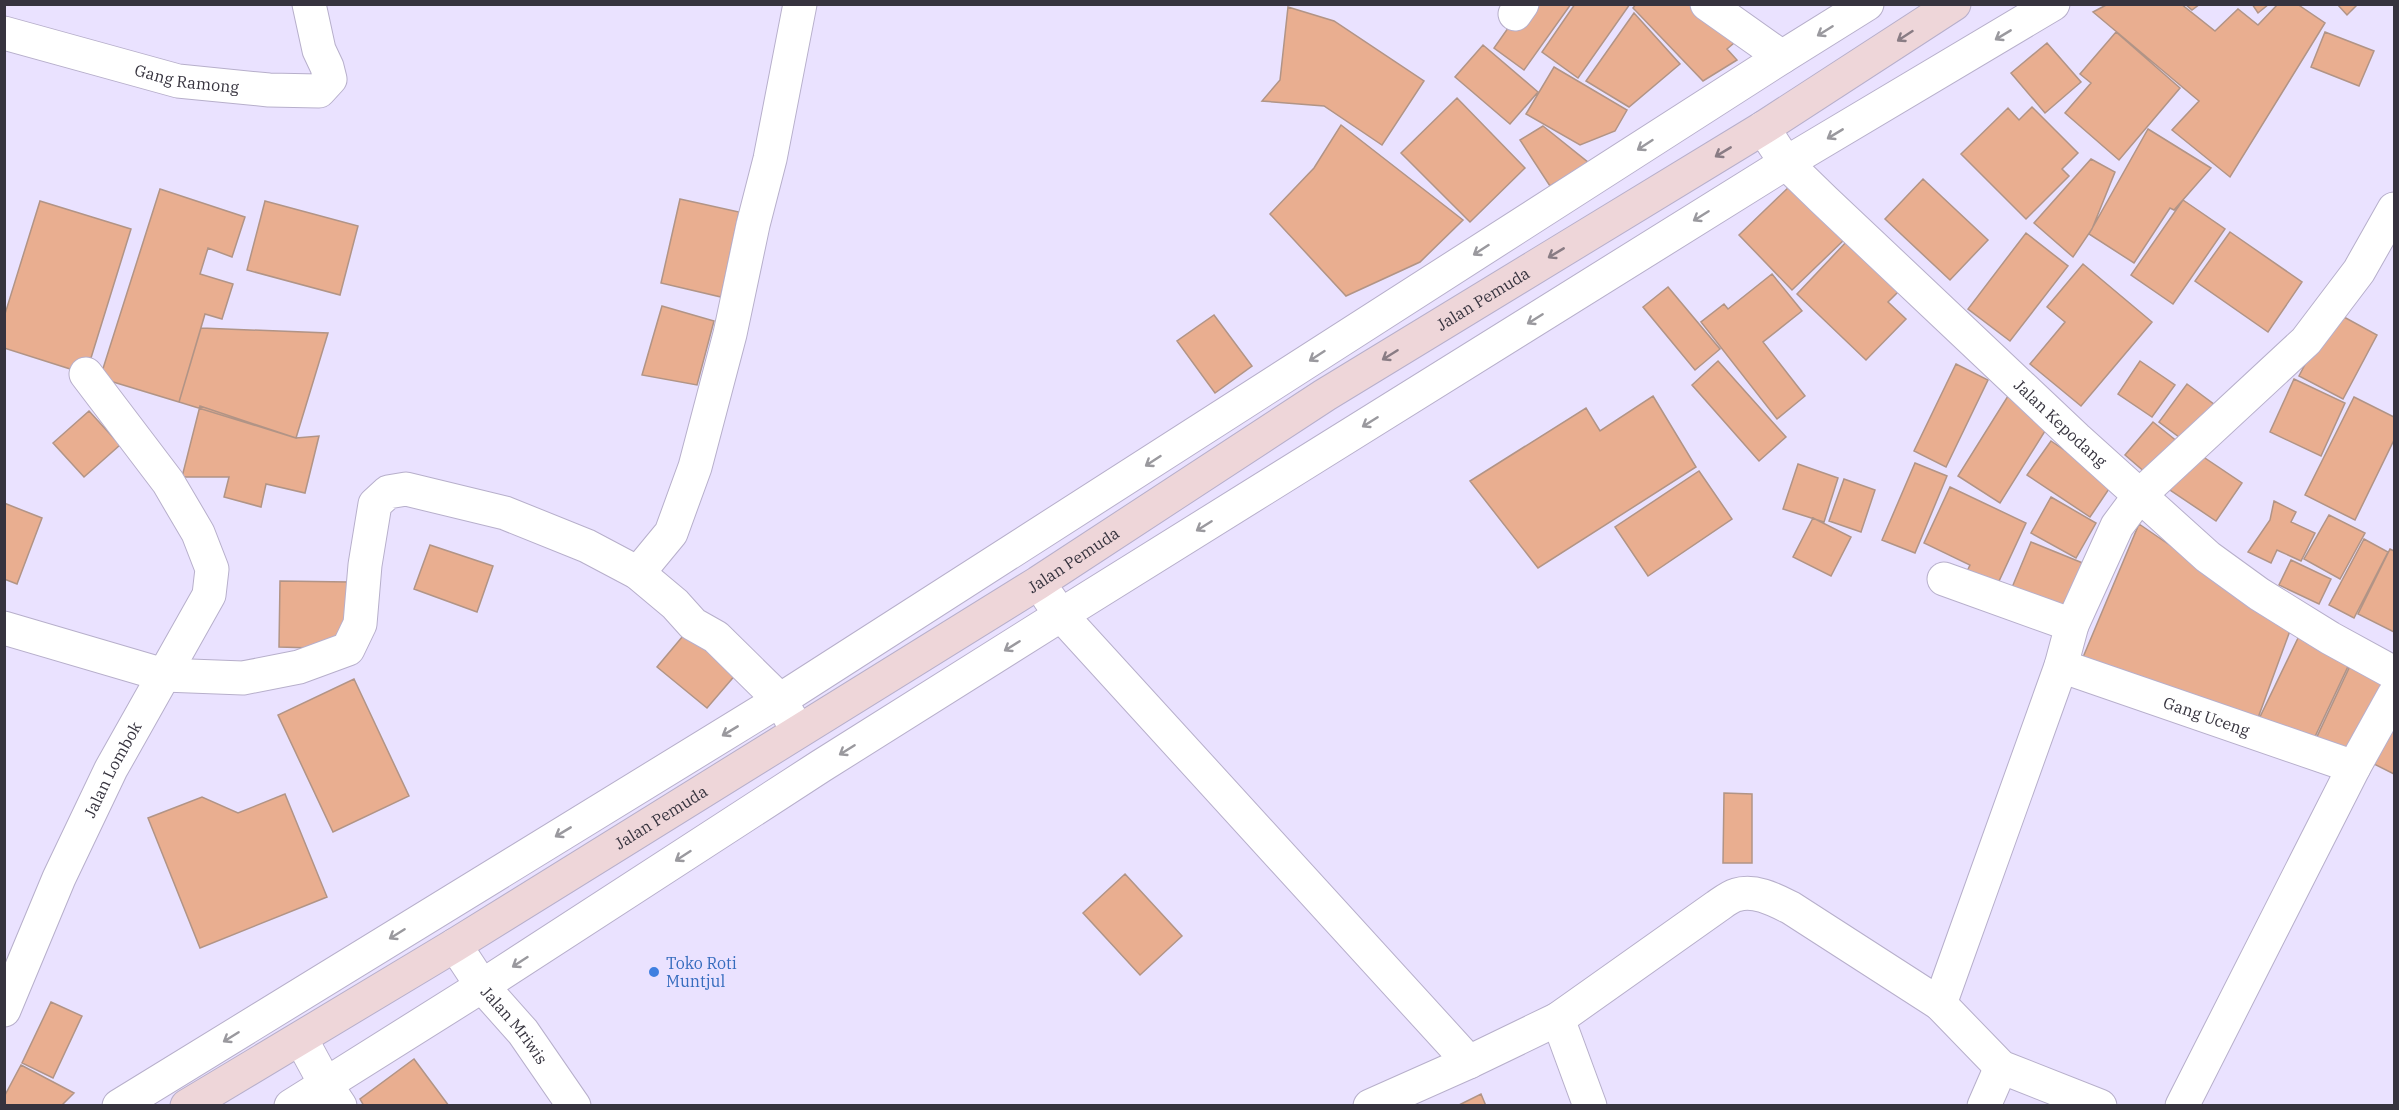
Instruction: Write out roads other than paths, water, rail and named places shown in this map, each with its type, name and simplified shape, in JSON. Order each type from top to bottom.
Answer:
[{"type":"main road","name":"Jalan Pemuda","points":[[194,1101],[455,945],[797,730],[1038,583],[1325,395],[1763,128],[1954,4]]},
{"type":"street","name":"Gang Ramong","points":[[8,34],[178,81],[268,90],[319,91],[330,79],[319,50],[309,4]]},
{"type":"street","points":[[638,573],[671,533],[695,467],[730,334],[751,234],[770,159],[800,4]]},
{"type":"street","points":[[1707,4],[1782,57]]},
{"type":"street","points":[[119,1106],[433,911],[780,700],[1867,4]]},
{"type":"street","points":[[291,1106],[333,1095],[482,986],[831,760],[1786,163],[2053,4]]},
{"type":"street","name":"Jalan Kepodang","points":[[1763,128],[1786,163],[2076,438],[2208,557],[2259,594],[2330,638],[2394,673]]},
{"type":"street","points":[[1940,1004],[2061,666],[2072,625],[2117,526],[2140,495],[2306,341],[2359,272],[2394,209]]},
{"type":"street","name":"Jalan Lombok","points":[[4,1010],[58,878],[157,673],[209,595],[212,569],[198,533],[168,482],[86,374]]},
{"type":"street","points":[[4,628],[157,673],[243,678],[299,667],[348,649],[360,624],[364,574],[375,504],[388,492],[406,489],[505,513],[587,546],[638,573],[675,604],[693,624],[716,637],[780,700],[797,730]]},
{"type":"street","points":[[1944,579],[2072,625]]},
{"type":"street","points":[[1038,583],[1061,615],[1468,1062]]},
{"type":"street","name":"Gang Uceng","points":[[2061,666],[2354,766]]},
{"type":"street","points":[[2182,1106],[2354,766],[2394,694]]},
{"type":"street","points":[[1370,1106],[1558,1019],[1716,907],[1736,895],[1752,893],[1769,897],[1791,908],[1940,1004],[2001,1067],[2100,1106]]},
{"type":"street","name":"Jalan Mriwis","points":[[455,945],[482,986],[523,1032],[574,1106]]},
{"type":"street","points":[[1558,1019],[1590,1106]]},
{"type":"street","points":[[301,1039],[333,1095]]},
{"type":"street","points":[[1984,1106],[2001,1067]]},
{"type":"place","name":"Toko Roti Muntjul","points":[[654,972]]}]
